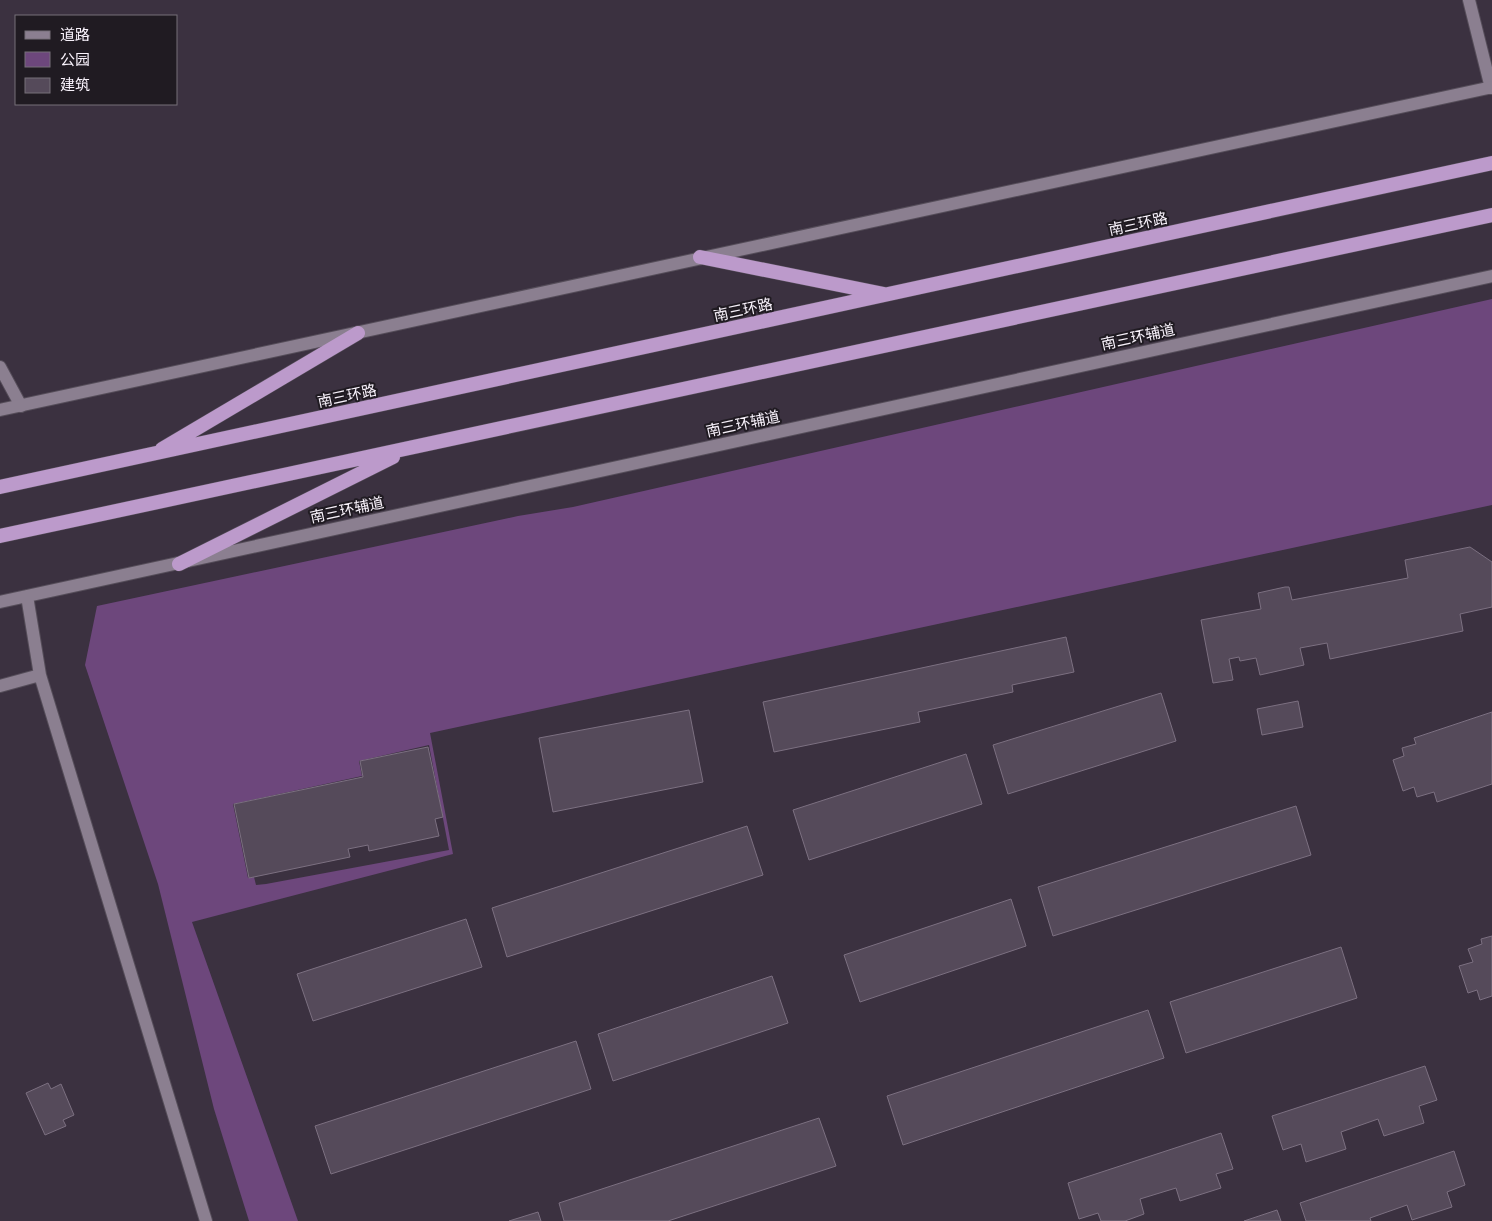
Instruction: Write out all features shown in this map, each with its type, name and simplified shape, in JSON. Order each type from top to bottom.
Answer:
[{"type":"highway","name":"南三环路","points":[[0,487],[1492,163]]},
{"type":"highway","points":[[0,536],[1492,215]]},
{"type":"highway","points":[[700,257],[890,295]]},
{"type":"highway","points":[[152,455],[358,334]]},
{"type":"highway","points":[[179,564],[413,447]]},
{"type":"main road","points":[[0,410],[358,334],[700,257],[1491,88],[1469,0]]},
{"type":"main road","name":"南三环辅道","points":[[0,602],[1492,276]]},
{"type":"main road","points":[[0,367],[21,406]]},
{"type":"main road","points":[[27,596],[40,675],[206,1221]]},
{"type":"main road","points":[[0,686],[40,675]]},
{"type":"green space","points":[[1492,299],[1492,505],[430,733],[453,854],[192,922],[298,1221],[249,1221],[214,1109],[158,884],[85,665],[97,606],[518,516],[573,507]],"holes":[[[429,745],[449,850],[256,885],[254,877],[248,878],[233,804],[362,776],[359,761]]]},
{"type":"building","points":[[1470,547],[1492,562],[1492,607],[1460,614],[1463,631],[1330,659],[1327,643],[1300,648],[1304,665],[1260,675],[1256,658],[1240,661],[1239,657],[1229,659],[1233,680],[1213,683],[1201,620],[1261,609],[1258,593],[1285,587],[1289,587],[1292,600],[1408,578],[1405,560]]},
{"type":"building","points":[[1066,637],[1074,672],[1012,685],[1013,692],[918,712],[920,722],[774,752],[763,702]]},
{"type":"building","points":[[1161,693],[1176,741],[1008,794],[993,745]]},
{"type":"building","points":[[1298,701],[1303,727],[1262,735],[1257,709]]},
{"type":"building","points":[[689,710],[703,782],[553,812],[539,738]]},
{"type":"building","points":[[1492,712],[1492,784],[1437,802],[1434,792],[1417,797],[1414,787],[1403,791],[1393,760],[1404,756],[1402,748],[1416,744],[1414,738]]},
{"type":"building","points":[[428,747],[443,817],[435,819],[439,836],[369,851],[368,845],[348,849],[350,857],[249,878],[234,804],[363,777],[360,761]]},
{"type":"building","points":[[966,754],[982,804],[809,860],[793,810]]},
{"type":"building","points":[[1296,806],[1311,855],[1053,936],[1038,887]]},
{"type":"building","points":[[747,826],[763,875],[507,957],[492,908]]},
{"type":"building","points":[[1011,899],[1026,946],[860,1002],[844,955]]},
{"type":"building","points":[[466,919],[482,967],[313,1021],[297,974]]},
{"type":"building","points":[[1492,936],[1492,996],[1480,1000],[1477,990],[1468,993],[1459,966],[1473,962],[1468,949],[1482,944],[1481,939]]},
{"type":"building","points":[[1341,947],[1357,998],[1186,1053],[1170,1002]]},
{"type":"building","points":[[772,976],[788,1023],[613,1081],[598,1034]]},
{"type":"building","points":[[1148,1010],[1164,1058],[903,1145],[887,1096]]},
{"type":"building","points":[[576,1041],[591,1089],[331,1174],[315,1126]]},
{"type":"building","points":[[1425,1066],[1437,1100],[1419,1106],[1424,1123],[1384,1136],[1378,1119],[1341,1132],[1346,1149],[1306,1162],[1301,1144],[1283,1150],[1272,1116]]},
{"type":"building","points":[[48,1083],[51,1089],[61,1084],[74,1115],[63,1120],[66,1126],[45,1135],[26,1093]]},
{"type":"building","points":[[819,1118],[836,1166],[668,1221],[564,1221],[559,1203]]},
{"type":"building","points":[[1221,1133],[1233,1169],[1216,1174],[1221,1188],[1180,1201],[1176,1188],[1140,1199],[1144,1214],[1125,1221],[1101,1221],[1098,1213],[1079,1219],[1068,1183]]},
{"type":"building","points":[[1454,1151],[1465,1185],[1447,1192],[1452,1207],[1412,1220],[1407,1205],[1370,1218],[1371,1221],[1306,1221],[1300,1203]]},
{"type":"building","points":[[1277,1210],[1281,1221],[1244,1221]]},
{"type":"building","points":[[538,1212],[541,1221],[509,1221]]}]
